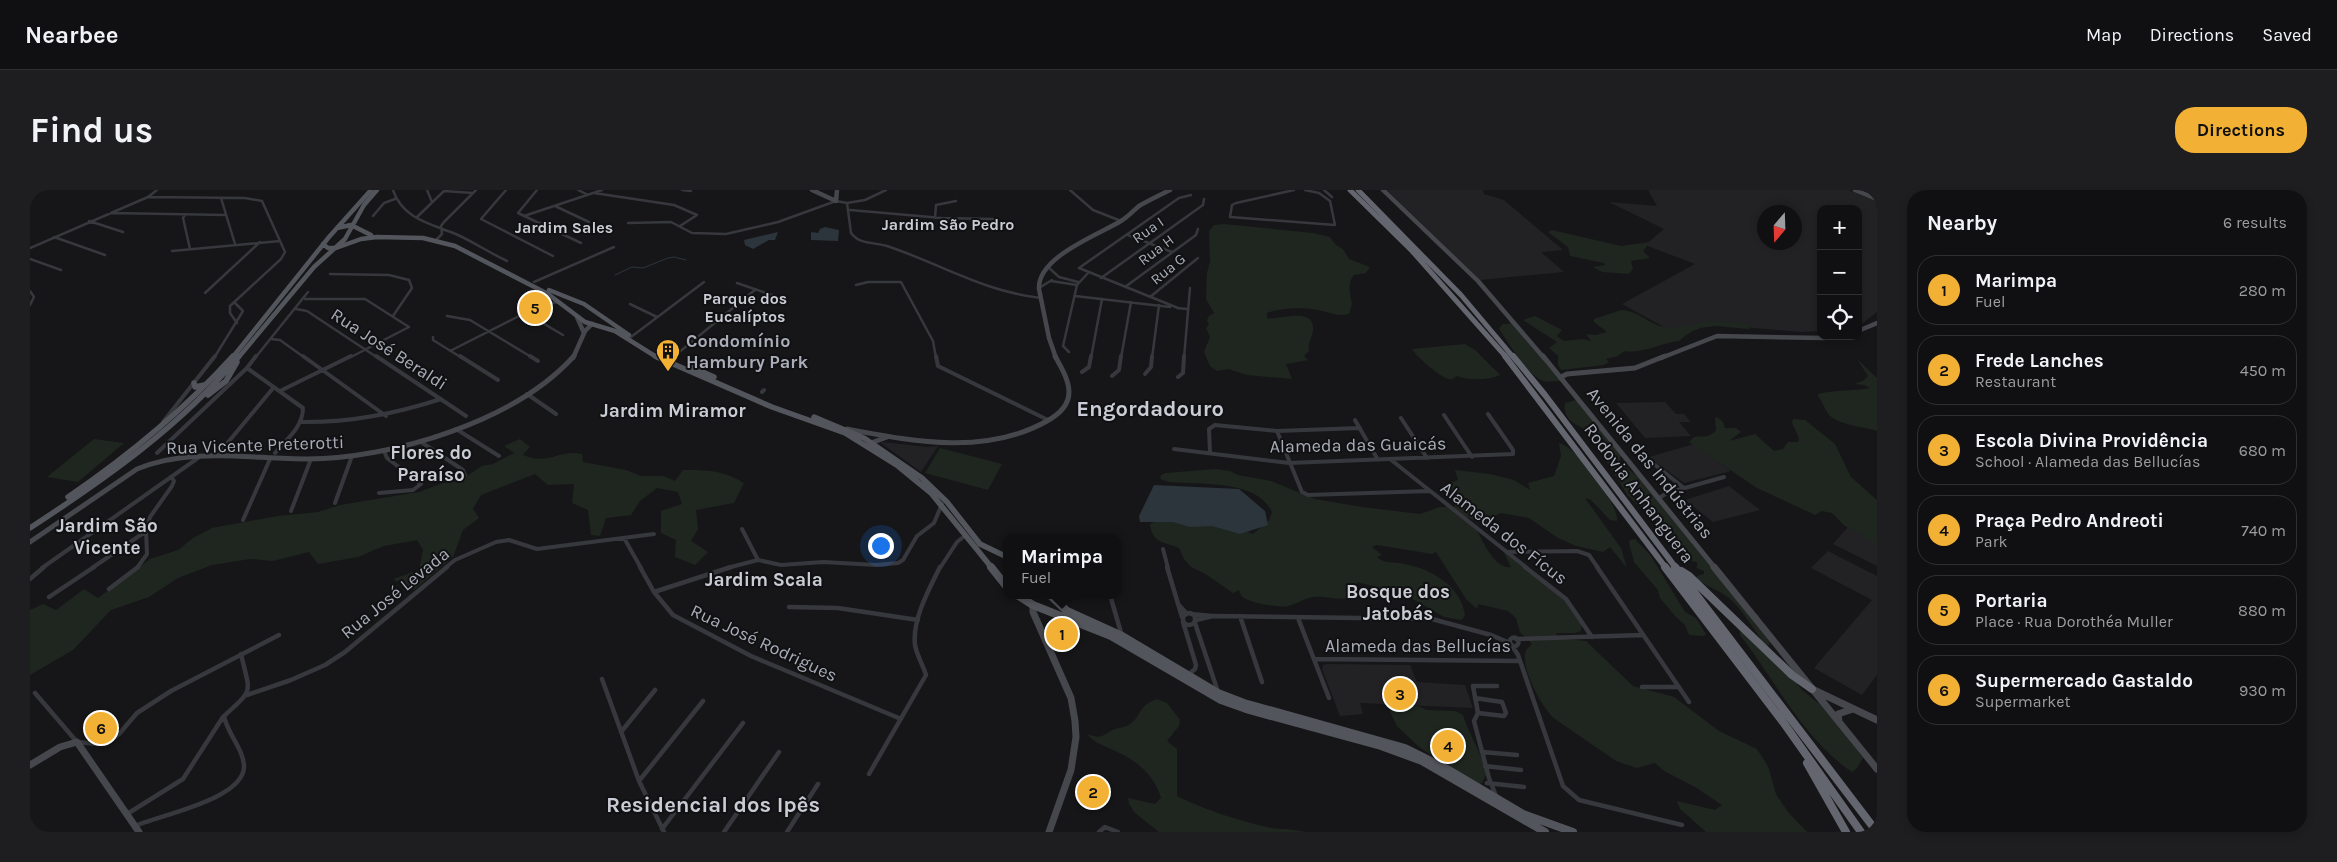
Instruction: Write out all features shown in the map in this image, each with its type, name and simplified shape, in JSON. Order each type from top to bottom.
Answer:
[{"type":"highway","name":"Rodovia Anhanguera","points":[[1350,190],[1418,257],[1506,357],[1782,722],[1861,832]]},
{"type":"highway","name":"Rodovia Anhanguera","points":[[1358,190],[1431,264],[1504,345],[1561,416],[1877,832]]},
{"type":"highway","points":[[1677,569],[1690,576],[1792,675],[1812,689]]},
{"type":"highway","points":[[1782,722],[1846,832]]},
{"type":"main road","points":[[31,522],[85,486],[162,424],[207,384],[236,353],[308,267],[323,244],[372,190]]},
{"type":"main road","points":[[30,528],[148,444],[198,401],[239,357],[314,267],[336,248],[354,226],[357,218],[377,190]]},
{"type":"main road","points":[[357,218],[360,231]]},
{"type":"main road","points":[[337,228],[345,224],[354,226],[360,231],[372,235],[419,235],[458,244],[534,282],[584,304],[631,337],[670,359],[775,405],[846,431],[918,480],[942,504],[968,535],[989,550],[1003,555]]},
{"type":"main road","points":[[323,244],[328,248],[336,248],[369,237],[438,239],[467,251],[548,294],[562,302],[578,318],[615,331],[654,356],[758,401],[875,439],[936,490],[980,554],[1003,582]]},
{"type":"main road","points":[[573,312],[579,308],[591,310]]},
{"type":"main road","points":[[592,324],[599,321],[602,316]]},
{"type":"main road","points":[[189,400],[198,401],[230,381],[239,357]]},
{"type":"main road","points":[[194,383],[197,387],[207,384]]},
{"type":"main road","points":[[188,389],[198,392]]},
{"type":"main road","points":[[176,411],[181,412],[178,419]]},
{"type":"main road","points":[[30,532],[48,516]]},
{"type":"main road","points":[[980,554],[989,550]]},
{"type":"main road","points":[[1023,599],[1033,605],[1111,636],[1221,700],[1249,710],[1403,753],[1442,772],[1545,829],[1573,832]]},
{"type":"main road","points":[[1054,599],[1067,611],[1122,636],[1218,693],[1244,703],[1405,748],[1432,760],[1545,829]]},
{"type":"street","points":[[30,248],[148,196],[156,190]]},
{"type":"street","points":[[393,190],[395,199],[416,217],[506,261]]},
{"type":"street","points":[[427,190],[432,202]]},
{"type":"street","points":[[438,239],[442,234],[444,222],[476,190]]},
{"type":"street","points":[[506,190],[480,218],[553,256]]},
{"type":"street","points":[[537,190],[518,210],[518,213],[581,243]]},
{"type":"street","points":[[578,190],[588,195]]},
{"type":"street","points":[[524,216],[602,190]]},
{"type":"street","points":[[682,190],[691,191]]},
{"type":"street","points":[[812,190],[826,198],[847,203],[871,198],[886,190]]},
{"type":"street","points":[[836,201],[837,190]]},
{"type":"street","points":[[1066,190],[1070,191],[1093,210],[1121,221]]},
{"type":"street","points":[[846,431],[875,439],[889,436],[954,443],[1030,430],[1050,421],[1064,408],[1069,394],[1067,382],[1047,333],[1039,278],[1048,267],[1094,234],[1121,221],[1140,206],[1170,190]]},
{"type":"street","points":[[1294,190],[1236,203],[1232,205],[1230,216],[1234,219],[1335,225],[1330,201],[1313,191],[1305,190]]},
{"type":"street","points":[[1324,190],[1332,197]]},
{"type":"street","name":"Avenida das Indústrias","points":[[1383,190],[1478,282],[1561,377],[1877,769]]},
{"type":"street","points":[[1855,190],[1877,198]]},
{"type":"street","points":[[416,217],[445,191],[473,193]]},
{"type":"street","points":[[594,193],[674,205],[696,215],[680,226]]},
{"type":"street","points":[[1178,308],[1079,269],[1080,266],[1121,236],[1128,235],[1179,198],[1190,195]]},
{"type":"street","points":[[148,196],[262,201],[285,252],[230,306],[232,315],[237,323]]},
{"type":"street","points":[[221,198],[235,244]]},
{"type":"street","points":[[372,216],[384,203],[395,199]]},
{"type":"street","name":"Rua I","points":[[1101,278],[1203,205],[1204,200]]},
{"type":"street","points":[[628,223],[666,222],[699,234],[726,234],[778,222],[836,201]]},
{"type":"street","points":[[935,218],[936,205],[956,201]]},
{"type":"street","points":[[847,203],[850,210],[851,232],[856,238],[896,250],[980,286],[1008,294],[1041,298]]},
{"type":"street","points":[[555,206],[589,222]]},
{"type":"street","points":[[850,210],[935,218],[993,219]]},
{"type":"street","points":[[108,213],[226,215]]},
{"type":"street","points":[[185,215],[183,218],[190,249]]},
{"type":"street","points":[[89,221],[123,232]]},
{"type":"street","name":"Rua H","points":[[1125,287],[1196,235],[1198,229]]},
{"type":"street","points":[[1128,235],[1172,252]]},
{"type":"street","points":[[54,237],[105,255]]},
{"type":"street","points":[[172,251],[280,241]]},
{"type":"street","points":[[204,293],[260,242]]},
{"type":"street","points":[[534,282],[614,247]]},
{"type":"street","name":"Rua G","points":[[1150,297],[1198,258]]},
{"type":"street","points":[[30,259],[61,270]]},
{"type":"street","points":[[1048,267],[1056,275],[1078,283]]},
{"type":"street","points":[[1069,352],[1063,346],[1073,298],[1076,296],[1078,283],[1088,273]]},
{"type":"street","points":[[330,274],[389,275],[409,280],[412,288],[393,316]]},
{"type":"street","points":[[1039,288],[1051,281],[1056,275]]},
{"type":"street","points":[[1051,281],[1078,283]]},
{"type":"street","points":[[631,337],[704,282]]},
{"type":"street","points":[[856,285],[868,282],[900,282],[933,341],[938,366],[1050,421]]},
{"type":"street","points":[[737,283],[772,295]]},
{"type":"street","points":[[1178,377],[1183,373],[1190,288]]},
{"type":"street","points":[[670,359],[756,289]]},
{"type":"street","points":[[30,291],[34,297],[30,306]]},
{"type":"street","points":[[157,453],[227,388],[230,381],[247,368],[305,299],[308,292]]},
{"type":"street","points":[[450,351],[522,315],[531,313],[546,302],[548,294]]},
{"type":"street","points":[[1076,296],[1187,309]]},
{"type":"street","points":[[280,391],[408,328],[407,324],[365,300],[305,299]]},
{"type":"street","points":[[1082,372],[1089,367],[1102,299]]},
{"type":"street","points":[[1145,374],[1151,367],[1159,305],[1158,300]]},
{"type":"street","points":[[234,302],[243,311]]},
{"type":"street","points":[[522,315],[521,312],[546,302],[562,302]]},
{"type":"street","points":[[1112,376],[1119,370],[1131,302]]},
{"type":"street","points":[[630,304],[657,317]]},
{"type":"street","name":"Rua José Beraldi","points":[[296,309],[307,311],[466,416]]},
{"type":"street","points":[[526,310],[563,335]]},
{"type":"street","points":[[232,315],[243,311]]},
{"type":"street","points":[[162,424],[219,352],[243,311]]},
{"type":"street","points":[[447,316],[465,318],[538,361]]},
{"type":"street","points":[[578,318],[584,333]]},
{"type":"street","points":[[1862,330],[1877,323]]},
{"type":"street","name":"Rua Vicente Preterotti","points":[[30,542],[137,469],[156,461],[198,458],[311,459],[352,456],[421,442],[456,429],[488,415],[526,393],[572,358],[579,351],[584,333],[592,324]]},
{"type":"street","points":[[433,336],[433,340],[498,380]]},
{"type":"street","points":[[1561,377],[1567,374],[1636,368],[1717,336],[1817,338]]},
{"type":"street","points":[[270,339],[280,340],[386,416]]},
{"type":"street","points":[[247,368],[303,408],[304,413],[300,422],[274,453]]},
{"type":"street","points":[[220,452],[274,387]]},
{"type":"street","points":[[219,388],[227,388]]},
{"type":"street","points":[[526,393],[556,414]]},
{"type":"street","points":[[300,422],[332,422],[386,416],[440,399]]},
{"type":"street","name":"Alameda das Guaicás","points":[[1174,449],[1289,463],[1513,454],[1488,414]]},
{"type":"street","points":[[1444,415],[1472,457]]},
{"type":"street","points":[[1401,418],[1427,458]]},
{"type":"street","points":[[1355,420],[1378,460]]},
{"type":"street","points":[[1210,453],[1209,430],[1215,425],[1277,431],[1360,428]]},
{"type":"street","points":[[456,429],[499,456]]},
{"type":"street","points":[[1277,431],[1302,492],[1308,495],[1430,492]]},
{"type":"street","points":[[421,442],[463,470],[465,475]]},
{"type":"street","points":[[380,493],[413,490],[422,484],[387,458],[384,451]]},
{"type":"street","points":[[335,503],[352,456]]},
{"type":"street","points":[[30,579],[35,573],[198,458]]},
{"type":"street","points":[[242,520],[270,459]]},
{"type":"street","points":[[291,511],[311,459]]},
{"type":"street","name":"Alameda dos Fícus","points":[[1390,459],[1566,599],[1592,637]]},
{"type":"street","points":[[1654,464],[1684,488]]},
{"type":"street","points":[[1659,498],[1667,493],[1724,477]]},
{"type":"street","points":[[109,588],[135,570],[146,556],[148,547],[145,532],[153,511],[172,488],[174,481],[172,478]]},
{"type":"street","points":[[654,592],[736,564],[758,560],[781,565],[823,562],[876,565],[898,563],[903,560],[917,536],[934,524],[942,504]]},
{"type":"street","points":[[742,529],[758,560]]},
{"type":"street","points":[[49,597],[145,532]]},
{"type":"street","name":"Rua José Levada","points":[[247,695],[292,680],[325,665],[345,652],[465,555],[502,540],[514,541],[537,549],[654,534]]},
{"type":"street","points":[[869,774],[926,675],[915,643],[918,620],[935,576],[957,542],[968,535]]},
{"type":"street","name":"Rua José Rodrigues","points":[[624,538],[654,592],[673,615],[691,626],[812,683],[901,719]]},
{"type":"street","points":[[1163,549],[1179,614],[1196,665],[1195,669],[1188,674]]},
{"type":"street","points":[[1508,552],[1577,551],[1589,555],[1689,702]]},
{"type":"street","points":[[1111,599],[1122,636]]},
{"type":"street","points":[[1178,604],[1196,622],[1202,647],[1218,693]]},
{"type":"street","points":[[789,607],[821,605],[858,609],[918,620]]},
{"type":"street","points":[[1033,605],[1033,612],[1073,703],[1076,721],[1076,742],[1072,766],[1065,792],[1049,832]]},
{"type":"street","points":[[1182,620],[1188,614],[1298,618],[1432,619],[1512,641],[1519,645]]},
{"type":"street","points":[[1182,620],[1191,625],[1213,616]]},
{"type":"street","points":[[1240,616],[1262,682]]},
{"type":"street","points":[[1298,618],[1330,698]]},
{"type":"street","points":[[30,765],[60,746],[77,742],[100,744],[111,740],[123,730],[130,719],[137,713],[184,683],[279,635]]},
{"type":"street","points":[[1512,641],[1644,635]]},
{"type":"street","points":[[1519,645],[1530,640]]},
{"type":"street","points":[[1512,641],[1563,786],[1570,794],[1591,804],[1682,825]]},
{"type":"street","points":[[1518,655],[1519,645]]},
{"type":"street","points":[[1191,648],[1202,647]]},
{"type":"street","points":[[127,814],[183,779],[192,769],[224,716],[247,695],[249,689],[241,654]]},
{"type":"street","name":"Alameda das Bellucías","points":[[1315,659],[1520,661]]},
{"type":"street","points":[[602,679],[640,781],[663,830],[743,723]]},
{"type":"street","points":[[1497,686],[1473,686],[1478,713],[1474,721],[1489,781],[1497,798]]},
{"type":"street","points":[[1642,687],[1679,687]]},
{"type":"street","points":[[1812,689],[1877,720]]},
{"type":"street","points":[[621,732],[655,690]]},
{"type":"street","points":[[35,693],[77,742],[137,829],[149,818],[225,794],[242,776],[244,768],[240,752],[227,730],[224,716]]},
{"type":"street","points":[[1475,698],[1502,702],[1506,713],[1504,716],[1478,713]]},
{"type":"street","points":[[640,781],[702,700]]},
{"type":"street","points":[[1840,724],[1838,714],[1841,711],[1855,709]]},
{"type":"street","points":[[724,832],[779,752]]},
{"type":"street","points":[[1482,752],[1517,755]]},
{"type":"street","points":[[1485,766],[1521,770]]},
{"type":"street","points":[[1480,788],[1489,781],[1524,787]]},
{"type":"street","points":[[787,832],[818,784]]},
{"type":"street","points":[[1099,832],[1105,827],[1118,832]]},
{"type":"shaded area","points":[[1387,190],[1483,190],[1484,194],[1504,200],[1563,250],[1541,252],[1564,272],[1480,280]]},
{"type":"shaded area","points":[[1648,190],[1848,190],[1877,201],[1877,312],[1862,323],[1862,205],[1817,205],[1817,331],[1801,332],[1720,325],[1673,332],[1622,304],[1695,264],[1645,245],[1664,229],[1609,202],[1657,206]]},
{"type":"shaded area","points":[[1224,224],[1313,233],[1330,237],[1336,245],[1343,249],[1349,259],[1370,267],[1366,273],[1354,275],[1350,282],[1352,304],[1349,314],[1337,315],[1313,309],[1299,308],[1267,313],[1267,318],[1301,316],[1307,317],[1311,321],[1313,330],[1309,351],[1304,356],[1308,360],[1286,364],[1292,379],[1247,375],[1228,369],[1217,371],[1210,366],[1204,352],[1210,337],[1206,328],[1209,325],[1207,320],[1214,313],[1206,299],[1207,273],[1210,261],[1209,231],[1214,225]]},
{"type":"shaded area","points":[[825,227],[839,230],[838,241],[811,240],[811,232],[818,233],[820,229]]},
{"type":"shaded area","points":[[1552,230],[1621,246],[1650,242],[1643,251],[1650,258],[1631,261],[1633,269],[1629,274],[1602,272],[1593,267],[1605,265],[1604,263],[1570,256],[1568,247],[1548,232]]},
{"type":"shaded area","points":[[778,232],[775,240],[769,240],[753,249],[745,245],[744,240]]},
{"type":"shaded area","points":[[1621,310],[1633,312],[1654,324],[1665,327],[1672,328],[1712,321],[1746,323],[1750,329],[1704,327],[1688,334],[1679,341],[1645,350],[1624,351],[1618,356],[1606,359],[1609,362],[1604,365],[1561,370],[1558,365],[1558,356],[1549,348],[1557,342],[1523,320],[1535,316],[1562,330],[1557,336],[1564,341],[1582,339],[1591,341],[1586,334],[1596,335],[1607,332],[1594,322],[1594,319]]},
{"type":"shaded area","points":[[1508,318],[1560,381],[1548,382],[1541,380],[1524,364],[1499,328],[1503,324],[1510,324]]},
{"type":"shaded area","points":[[1465,344],[1475,350],[1500,375],[1484,379],[1456,376],[1452,379],[1445,378],[1429,367],[1412,349]]},
{"type":"shaded area","points":[[1857,359],[1877,378],[1877,431],[1846,424],[1830,416],[1817,395],[1826,392],[1870,388],[1854,384],[1863,381],[1868,376]]},
{"type":"shaded area","points":[[1576,400],[1588,407],[1620,448],[1622,465],[1642,479],[1751,612],[1759,615],[1758,623],[1770,642],[1769,645],[1766,646],[1730,599],[1697,579],[1697,576],[1704,574],[1704,571],[1696,568],[1698,564],[1696,562],[1686,560],[1680,556],[1678,553],[1682,547],[1681,545],[1661,535],[1653,512],[1639,506],[1628,496],[1606,460],[1608,449],[1606,442],[1569,419],[1565,412],[1565,403]]},
{"type":"shaded area","points":[[1665,402],[1676,414],[1684,414],[1691,422],[1679,422],[1691,436],[1645,438],[1616,403]]},
{"type":"shaded area","points":[[1717,417],[1723,422],[1725,428],[1736,428],[1741,432],[1729,441],[1755,434],[1774,451],[1783,449],[1788,442],[1798,442],[1799,438],[1792,423],[1793,419],[1805,420],[1835,444],[1851,477],[1877,500],[1877,544],[1845,526],[1832,513],[1822,511],[1815,515],[1757,488],[1689,442],[1694,437],[1714,433],[1716,430],[1715,418]]},
{"type":"shaded area","points":[[94,439],[124,443],[78,482],[47,477]]},
{"type":"shaded area","points":[[520,439],[530,447],[523,455],[532,458],[540,459],[574,453],[582,454],[583,462],[626,470],[641,476],[664,476],[675,481],[683,470],[707,471],[729,475],[744,483],[734,503],[696,510],[698,529],[691,541],[708,552],[695,565],[675,557],[676,540],[661,533],[661,511],[682,504],[678,492],[657,488],[640,501],[631,515],[606,518],[600,536],[591,535],[588,510],[572,503],[574,484],[548,485],[535,474],[481,495],[473,509],[479,518],[463,530],[453,557],[414,590],[393,579],[419,570],[423,550],[417,540],[384,546],[358,557],[318,564],[309,552],[273,561],[250,559],[212,565],[178,578],[149,597],[111,610],[73,650],[30,675],[30,610],[43,604],[56,610],[84,589],[98,598],[150,559],[178,550],[193,538],[212,528],[278,516],[318,512],[340,505],[419,492],[443,483],[459,481],[482,466],[493,464],[514,453],[504,446]]},
{"type":"shaded area","points":[[882,442],[927,447],[938,446],[921,472]]},
{"type":"shaded area","points":[[1559,443],[1576,454],[1604,489],[1616,513],[1617,521],[1610,520],[1591,500],[1585,498],[1621,548],[1627,568],[1610,547],[1603,552],[1576,546],[1558,538],[1529,518],[1501,513],[1493,517],[1487,525],[1463,516],[1476,529],[1496,561],[1506,567],[1511,567],[1503,551],[1531,571],[1563,598],[1582,623],[1581,631],[1557,633],[1555,638],[1586,641],[1633,686],[1674,697],[1719,731],[1757,749],[1768,766],[1776,794],[1788,812],[1807,832],[1706,832],[1680,809],[1677,801],[1715,810],[1722,805],[1695,787],[1664,771],[1655,763],[1637,768],[1616,761],[1555,719],[1544,707],[1530,679],[1525,661],[1525,653],[1532,644],[1520,632],[1516,618],[1508,611],[1478,604],[1477,609],[1466,599],[1436,552],[1432,554],[1377,545],[1372,547],[1382,555],[1377,557],[1382,560],[1410,565],[1442,579],[1458,595],[1465,616],[1461,620],[1444,617],[1404,594],[1357,582],[1358,592],[1354,596],[1344,599],[1314,597],[1284,606],[1251,601],[1243,597],[1239,590],[1233,593],[1204,573],[1191,567],[1184,559],[1179,548],[1160,541],[1151,531],[1150,524],[1161,519],[1228,524],[1253,534],[1269,520],[1272,512],[1265,501],[1241,489],[1211,484],[1169,482],[1160,479],[1161,475],[1166,473],[1215,469],[1230,471],[1238,475],[1271,481],[1315,499],[1420,514],[1440,507],[1455,507],[1454,499],[1442,486],[1458,480],[1455,470],[1490,474],[1514,480],[1530,490],[1528,483],[1554,476],[1561,456]]},
{"type":"shaded area","points":[[1694,444],[1731,471],[1684,483],[1649,457]]},
{"type":"shaded area","points":[[940,448],[1002,464],[988,490],[925,473]]},
{"type":"shaded area","points":[[1154,485],[1239,489],[1265,511],[1268,525],[1240,534],[1212,526],[1190,527],[1173,522],[1140,522],[1139,516]]},
{"type":"shaded area","points":[[1729,486],[1760,510],[1713,522],[1685,500]]},
{"type":"shaded area","points":[[1848,527],[1877,542],[1877,566],[1833,544]]},
{"type":"shaded area","points":[[1635,539],[1651,556],[1685,612],[1696,618],[1706,634],[1704,636],[1689,635],[1685,625],[1660,598],[1658,590],[1634,562],[1629,543],[1630,540]]},
{"type":"shaded area","points":[[1828,551],[1877,576],[1877,675],[1862,695],[1814,668],[1872,600],[1811,568]]},
{"type":"shaded area","points":[[1740,630],[1796,682],[1802,690],[1828,711],[1863,758],[1857,768],[1852,772],[1818,743],[1740,635]]},
{"type":"shaded area","points":[[1323,665],[1410,665],[1417,682],[1465,685],[1473,708],[1360,703],[1363,714],[1340,716],[1322,669]]},
{"type":"shaded area","points":[[1397,697],[1427,710],[1455,711],[1463,715],[1487,773],[1482,783],[1475,786],[1418,746],[1397,726],[1389,710],[1393,709]]},
{"type":"shaded area","points":[[1157,699],[1167,703],[1180,720],[1179,726],[1167,741],[1177,749],[1177,796],[1210,810],[1244,821],[1272,828],[1305,832],[1159,832],[1135,813],[1129,804],[1128,798],[1155,804],[1161,798],[1154,782],[1143,768],[1129,758],[1095,742],[1087,734],[1100,737],[1128,725],[1134,721],[1146,705]]},
{"type":"waterway","points":[[615,275],[632,267],[643,268],[668,258],[674,257],[686,260]]},
{"type":"place","name":"Portaria","points":[[535,308]]},
{"type":"place","name":"Condomínio Hambury Park","points":[[668,372]]},
{"type":"place","name":"Marimpa","points":[[1062,634]]},
{"type":"place","name":"Escola Divina Providência","points":[[1400,694]]},
{"type":"place","name":"Supermercado Gastaldo","points":[[101,728]]},
{"type":"place","name":"Praça Pedro Andreoti","points":[[1448,746]]},
{"type":"place","name":"Frede Lanches","points":[[1093,792]]},
{"type":"district","name":"Jardim São Pedro","points":[[948,224]]},
{"type":"district","name":"Jardim Sales","points":[[564,227]]},
{"type":"district","name":"Parque dos Eucalíptos","points":[[745,307]]},
{"type":"district","name":"Engordadouro","points":[[1150,409]]},
{"type":"district","name":"Jardim Miramor","points":[[673,411]]},
{"type":"district","name":"Flores do Paraíso","points":[[431,464]]},
{"type":"district","name":"Jardim São Vicente","points":[[107,537]]},
{"type":"district","name":"Jardim Scala","points":[[764,580]]},
{"type":"district","name":"Bosque dos Jatobás","points":[[1398,603]]},
{"type":"district","name":"Residencial dos Ipês","points":[[713,805]]}]
